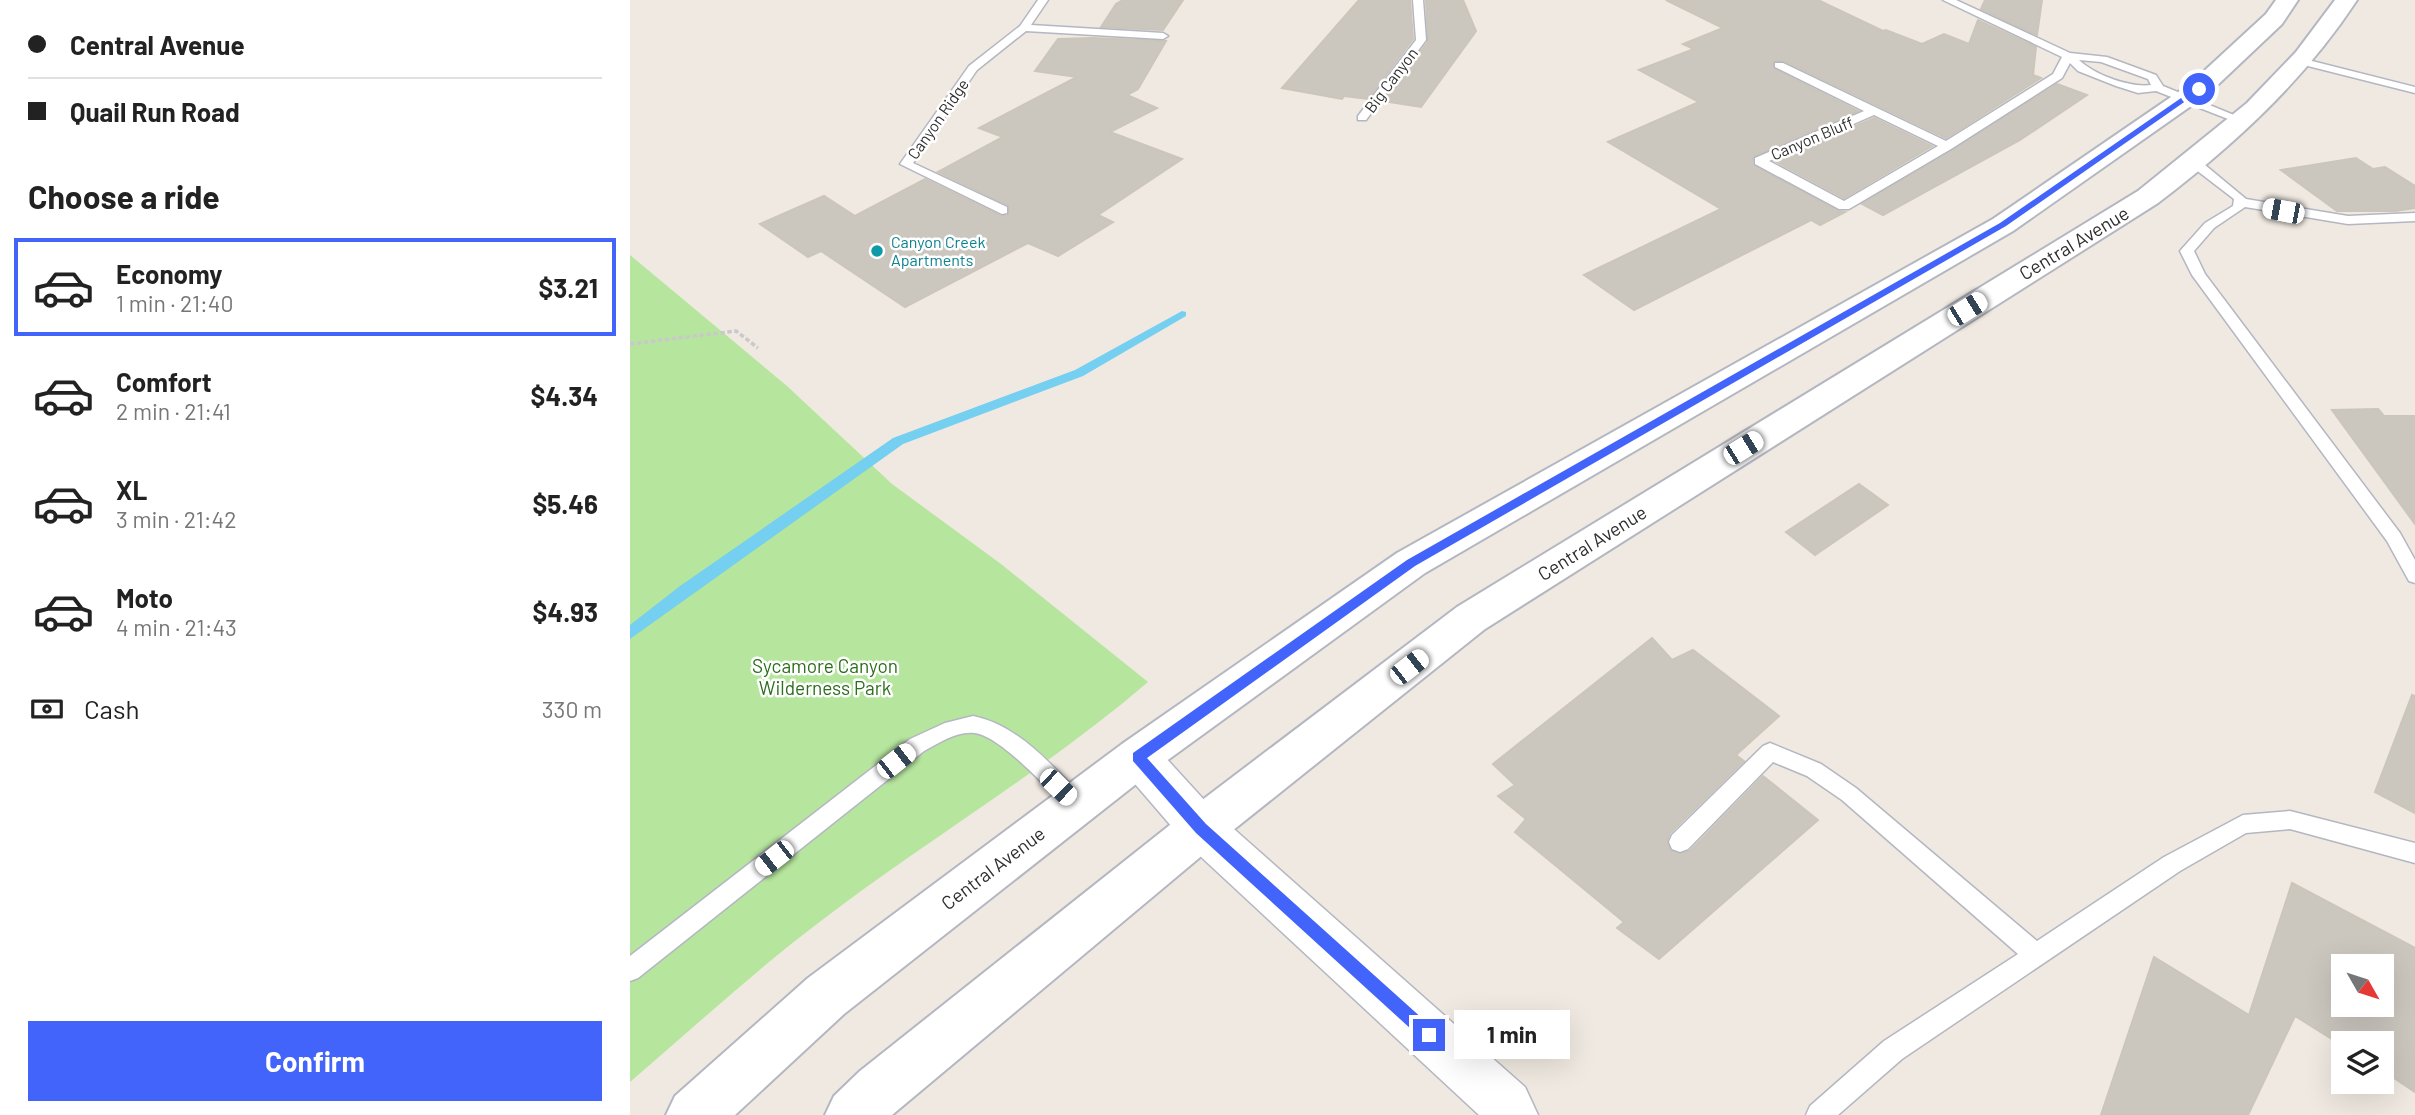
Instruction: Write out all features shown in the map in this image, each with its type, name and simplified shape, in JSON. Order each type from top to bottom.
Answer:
[{"type":"main road","name":"Central Avenue","points":[[694,1115],[826,996],[1138,757],[1411,563],[2003,225],[2186,99],[2274,19],[2287,0]]},
{"type":"main road","name":"Central Avenue","points":[[853,1115],[879,1090],[1201,828],[1471,618],[2148,197],[2195,163],[2245,122],[2327,31],[2346,0]]},
{"type":"main road","points":[[1827,326],[1881,363]]},
{"type":"street","points":[[1138,757],[1201,828],[1507,1105],[1512,1115]]},
{"type":"lane","name":"Canyon Ridge","points":[[1002,209],[906,164],[973,68],[1024,28],[1043,0]]},
{"type":"lane","name":"Big Canyon","points":[[1362,118],[1421,40],[1418,0]]},
{"type":"lane","points":[[1948,0],[2068,56],[2082,69],[2138,90],[2157,88],[2245,122]]},
{"type":"lane","points":[[1024,28],[1163,36]]},
{"type":"lane","points":[[2068,56],[2103,59],[2152,77],[2157,82],[2157,88]]},
{"type":"lane","name":"Canyon Bluff","points":[[1947,146],[1873,111],[1759,161],[1844,206],[1947,146],[2058,76],[2068,56]]},
{"type":"lane","points":[[2300,61],[2415,90]]},
{"type":"lane","points":[[1779,65],[1873,111]]},
{"type":"lane","points":[[2195,163],[2240,198],[2239,208],[2221,215],[2201,230],[2187,251],[2199,275],[2394,537],[2415,576]]},
{"type":"lane","points":[[2240,202],[2328,220],[2357,222],[2415,217]]},
{"type":"lane","points":[[630,970],[917,745],[939,734],[975,724],[998,734],[1023,752],[1077,805]]},
{"type":"lane","points":[[1679,842],[1770,752],[1814,770],[1849,794],[2036,955]]},
{"type":"lane","points":[[1819,1115],[1893,1049],[2172,864],[2243,824],[2290,820],[2415,853]]},
{"type":"path","points":[[630,344],[736,331],[758,348]]},
{"type":"green space","name":"Sycamore Canyon Wilderness Park","points":[[630,255],[787,386],[892,484],[1001,564],[1148,682],[1025,777],[813,927],[743,983],[630,1082]]},
{"type":"building","points":[[1123,0],[1183,0],[1163,30],[1101,27],[1116,4]]},
{"type":"building","points":[[1359,0],[1410,0],[1413,39],[1368,99],[1344,96],[1342,99],[1282,88]]},
{"type":"building","points":[[1426,0],[1463,0],[1476,31],[1421,107],[1383,101],[1428,42]]},
{"type":"building","points":[[1666,0],[1818,0],[1883,31],[1922,44],[1944,34],[1969,44],[1978,20],[2036,47],[2033,75],[2041,78],[1946,138],[1784,61],[1773,61],[1774,69],[1858,111],[1754,156],[1752,164],[1838,211],[1845,212],[1820,225],[1811,220],[1634,310],[1584,275],[1721,209],[1608,142],[1699,102],[1639,70],[1694,49],[1683,44],[1723,28]]},
{"type":"building","points":[[1985,0],[2042,0],[2037,35],[1981,9]]},
{"type":"building","points":[[1058,39],[1166,41],[1138,89],[1127,95],[1157,108],[1110,132],[1182,159],[1098,215],[1113,222],[1058,256],[1028,243],[905,307],[821,251],[808,257],[760,224],[824,196],[855,216],[925,179],[1001,216],[1008,216],[1008,205],[938,172],[1003,137],[979,128],[1077,77],[1035,71]]},
{"type":"building","points":[[2057,84],[2087,95],[2020,140],[1883,215],[1862,204]]},
{"type":"building","points":[[1874,118],[1932,146],[1844,198],[1775,161]]},
{"type":"building","points":[[2356,158],[2373,169],[2385,167],[2415,186],[2415,208],[2396,211],[2337,211],[2281,170]]},
{"type":"building","points":[[2378,409],[2384,416],[2415,416],[2415,524],[2332,410]]},
{"type":"building","points":[[1859,484],[1888,505],[1815,555],[1786,532]]},
{"type":"building","points":[[1652,638],[1672,660],[1693,650],[1779,716],[1736,755],[1744,761],[1670,833],[1667,841],[1670,850],[1679,854],[1690,851],[1763,776],[1818,820],[1659,959],[1617,928],[1624,922],[1515,832],[1526,819],[1498,796],[1515,785],[1493,764]]},
{"type":"building","points":[[2412,695],[2415,696],[2415,813],[2375,792]]},
{"type":"building","points":[[2292,883],[2415,948],[2415,1092],[2394,1078],[2394,1031],[2331,1031],[2331,1038],[2295,1016],[2248,1115],[2101,1115],[2154,957],[2249,1015]]},
{"type":"waterway","points":[[630,633],[685,590],[898,441],[1079,373],[1182,314]]},
{"type":"place","name":"Canyon Creek Apartments","points":[[877,251]]},
{"type":"route","points":[[1429,1035],[1201,828],[1138,757],[1411,563],[2003,225],[2094,165],[2199,89]]}]
